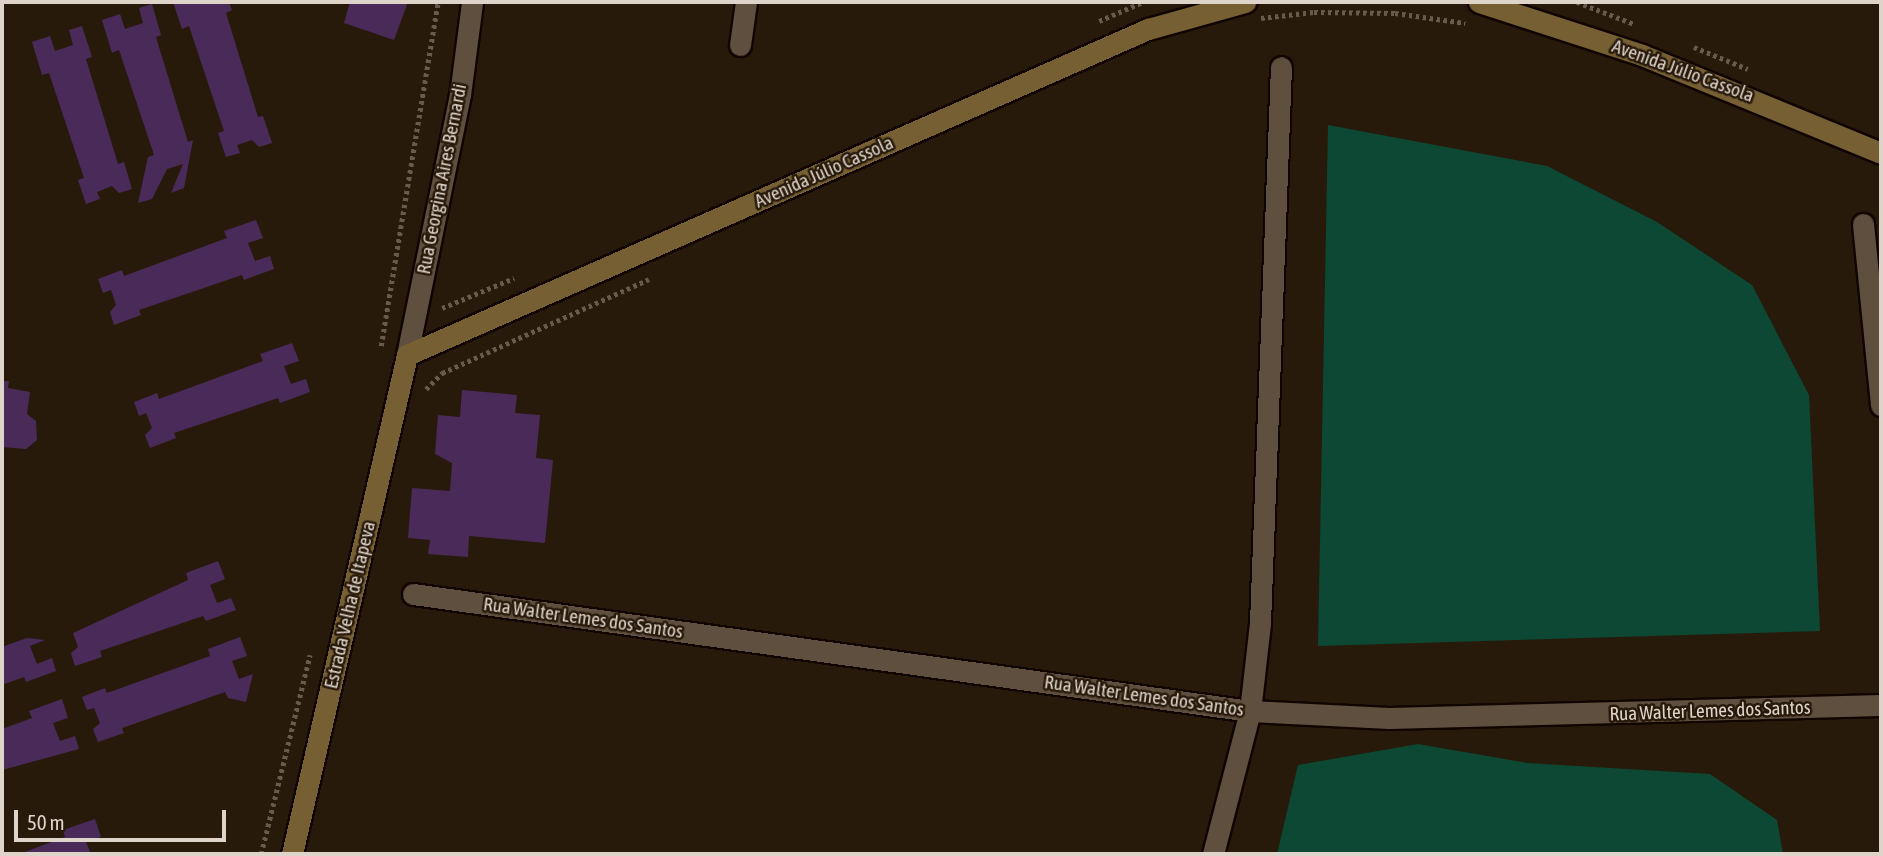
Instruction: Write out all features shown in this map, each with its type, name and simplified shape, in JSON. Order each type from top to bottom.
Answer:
[{"type":"main road","name":"Avenida Júlio Cassola","points":[[1479,2],[1642,55],[1881,153]]},
{"type":"main road","name":"Avenida Júlio Cassola","points":[[407,355],[1148,29],[1251,10]]},
{"type":"main road","name":"Estrada Velha de Itapeva","points":[[292,854],[407,355]]},
{"type":"street","name":"Rua Georgina Aires Bernardi","points":[[407,355],[460,95],[472,2]]},
{"type":"street","points":[[740,45],[746,2]]},
{"type":"street","points":[[1213,854],[1250,710],[1260,623],[1282,67]]},
{"type":"street","points":[[1863,223],[1881,405]]},
{"type":"street","name":"Rua Walter Lemes dos Santos","points":[[413,594],[1250,710],[1389,719],[1881,705]]},
{"type":"path","points":[[380,350],[438,2]]},
{"type":"path","points":[[1251,10],[1395,13],[1473,25]]},
{"type":"path","points":[[424,394],[442,373],[655,276]]},
{"type":"path","points":[[261,854],[313,642]]},
{"type":"green space","points":[[1328,125],[1547,166],[1657,222],[1752,285],[1809,395],[1820,631],[1318,646]]},
{"type":"green space","points":[[1418,744],[1527,763],[1710,774],[1777,820],[1783,854],[1277,854],[1298,765]]},
{"type":"building","points":[[173,2],[229,2],[232,10],[226,13],[258,117],[263,116],[272,143],[259,147],[252,140],[237,145],[240,153],[226,157],[218,133],[224,131],[189,26],[182,29]]},
{"type":"building","points":[[350,2],[408,2],[394,40],[344,23]]},
{"type":"building","points":[[152,4],[161,35],[156,37],[188,142],[193,140],[184,188],[171,193],[183,164],[167,169],[152,199],[138,203],[148,157],[154,155],[119,50],[112,53],[102,20],[120,14],[125,29],[143,23],[139,8]]},
{"type":"building","points":[[82,26],[92,57],[86,59],[118,164],[124,162],[132,189],[119,193],[112,186],[97,192],[100,199],[86,204],[78,180],[84,178],[49,73],[42,75],[32,42],[50,36],[55,51],[73,45],[69,30]]},
{"type":"building","points":[[256,220],[263,238],[248,243],[255,261],[270,256],[274,269],[244,280],[242,275],[139,310],[141,315],[114,325],[110,312],[116,305],[111,290],[103,293],[98,279],[122,270],[124,276],[227,238],[224,231]]},
{"type":"building","points":[[292,343],[299,361],[284,366],[291,384],[306,379],[310,392],[280,403],[278,398],[174,433],[176,438],[150,448],[145,435],[152,428],[146,413],[139,416],[134,402],[157,393],[159,399],[263,361],[260,354]]},
{"type":"building","points":[[2,381],[9,381],[8,388],[30,392],[27,414],[36,421],[37,440],[26,449],[2,447]]},
{"type":"building","points":[[462,390],[517,395],[515,413],[540,415],[536,458],[553,460],[545,543],[469,536],[468,557],[428,554],[430,540],[408,538],[412,488],[450,491],[452,463],[435,454],[438,415],[460,417]]},
{"type":"building","points":[[218,561],[225,579],[210,585],[217,603],[231,598],[236,610],[206,621],[203,616],[100,651],[102,657],[75,666],[71,653],[78,647],[73,633],[188,580],[186,573]]},
{"type":"building","points":[[240,637],[247,656],[232,661],[239,679],[253,674],[246,702],[228,698],[225,692],[122,728],[124,733],[98,742],[93,729],[100,723],[94,708],[87,710],[82,697],[105,688],[107,693],[210,656],[208,649]]},
{"type":"building","points":[[27,638],[45,640],[30,646],[37,664],[52,658],[56,671],[26,682],[24,677],[2,685],[2,647]]},
{"type":"building","points":[[62,699],[68,718],[53,723],[60,741],[75,736],[79,749],[2,770],[2,729],[32,718],[29,711]]},
{"type":"building","points":[[95,819],[101,837],[86,842],[91,854],[19,854],[65,837],[63,830]]}]
